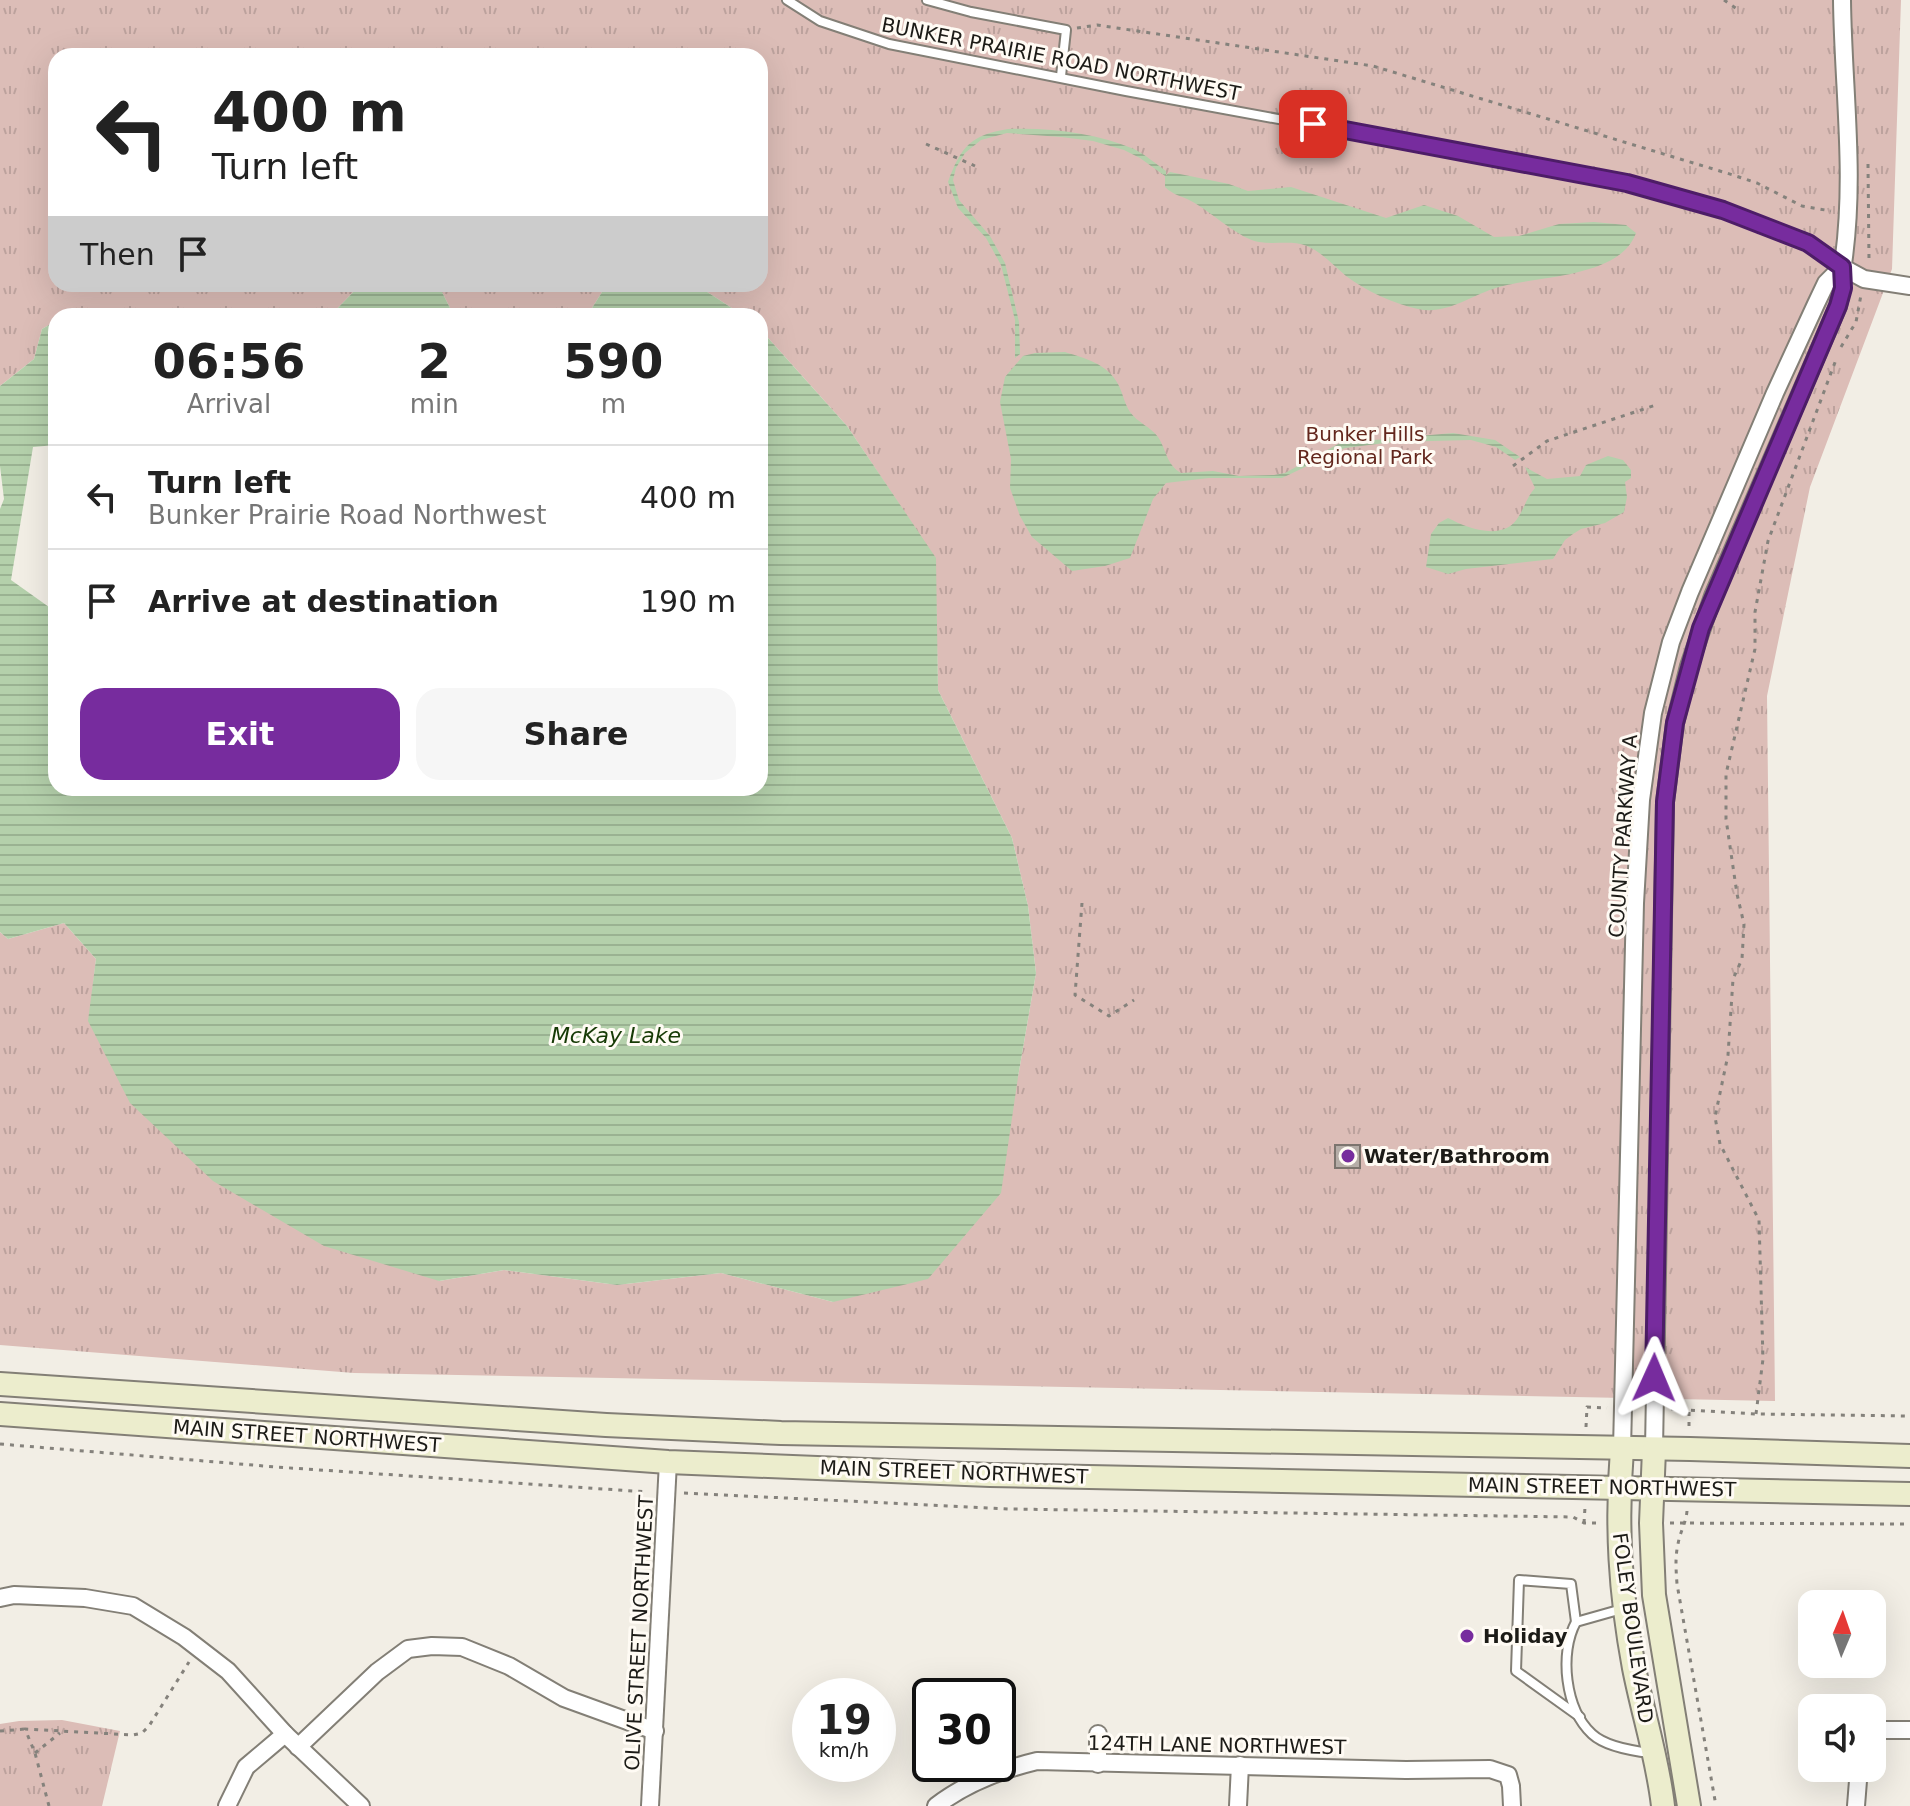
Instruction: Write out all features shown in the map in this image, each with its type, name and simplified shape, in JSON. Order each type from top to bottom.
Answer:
[{"type":"main road","name":"MAIN STREET NORTHWEST","points":[[0,1384],[606,1425],[765,1432],[1910,1456]]},
{"type":"main road","name":"MAIN STREET NORTHWEST","points":[[0,1414],[668,1462],[1021,1476],[1910,1494]]},
{"type":"main road","name":"FOLEY BOULEVARD","points":[[1622,1449],[1618,1523],[1626,1608],[1634,1665],[1663,1806]]},
{"type":"main road","name":"FOLEY BOULEVARD","points":[[1654,1450],[1651,1560],[1654,1595],[1689,1806]]},
{"type":"street","name":"COUNTY PARKWAY A","points":[[1654,1450],[1665,802],[1675,723],[1689,666],[1713,596],[1843,288],[1842,267],[1850,199],[1842,0]]},
{"type":"street","name":"COUNTY PARKWAY A","points":[[1622,1449],[1635,903],[1641,800],[1653,713],[1671,642],[1690,592],[1810,316],[1826,283],[1842,267]]},
{"type":"street","points":[[1842,267],[1864,279],[1910,286]]},
{"type":"street","name":"OLIVE STREET NORTHWEST","points":[[650,1806],[668,1462]]},
{"type":"street","points":[[0,1598],[14,1595],[85,1598],[133,1606],[228,1671],[285,1734],[361,1806]]},
{"type":"street","points":[[298,1747],[377,1672],[408,1649],[432,1646],[462,1647],[509,1666],[564,1698],[655,1731]]},
{"type":"street","points":[[1886,1730],[1910,1730]]},
{"type":"street","points":[[227,1806],[246,1767],[285,1734]]},
{"type":"street","points":[[1098,1734],[1098,1764]]},
{"type":"street","name":"124TH LANE NORTHWEST","points":[[936,1806],[973,1782],[1011,1767],[1037,1761],[1406,1770],[1490,1769],[1508,1775],[1512,1806]]},
{"type":"street","points":[[1238,1806],[1240,1765]]},
{"type":"street","points":[[1856,1806],[1858,1782]]},
{"type":"lane","name":"BUNKER PRAIRIE ROAD NORTHWEST","points":[[787,0],[820,21],[889,44],[1627,183],[1723,210],[1808,243],[1842,267]]},
{"type":"lane","points":[[927,0],[971,12],[1066,30],[1061,76]]},
{"type":"lane","points":[[1580,1717],[1516,1671],[1519,1580],[1571,1584],[1576,1622],[1567,1648],[1571,1695],[1580,1717],[1592,1735],[1611,1745],[1652,1753]]},
{"type":"lane","points":[[1576,1622],[1626,1608]]},
{"type":"path","points":[[1724,0],[1740,11]]},
{"type":"path","points":[[1066,30],[1097,25],[1373,66],[1733,175],[1772,189],[1802,206],[1835,211]]},
{"type":"path","points":[[926,144],[975,166]]},
{"type":"path","points":[[1756,1414],[1763,1359],[1759,1220],[1720,1144],[1715,1117],[1728,1055],[1733,979],[1742,959],[1744,924],[1726,819],[1726,774],[1755,649],[1755,612],[1768,541],[1841,347],[1856,322],[1860,302]]},
{"type":"path","points":[[1513,466],[1547,441],[1656,405]]},
{"type":"path","points":[[1082,903],[1075,995],[1109,1016],[1134,1000]]},
{"type":"path","points":[[1689,1412],[1910,1416]]},
{"type":"path","points":[[0,1444],[276,1467],[638,1491]]},
{"type":"path","points":[[685,1493],[1009,1509],[1573,1517],[1584,1523]]},
{"type":"path","points":[[1716,1806],[1680,1611],[1676,1556],[1680,1532],[1686,1523],[1910,1524]]},
{"type":"path","points":[[0,1731],[142,1733],[199,1649]]},
{"type":"path","points":[[25,1729],[35,1753],[49,1806]]},
{"type":"path","points":[[35,1753],[61,1732]]},
{"type":"green space","name":"Bunker Hills Regional Park","points":[[0,0],[1901,0],[1892,269],[1810,487],[1767,696],[1775,1401],[354,1373],[0,1345],[0,932],[8,939],[64,923],[96,959],[89,1021],[439,1281],[504,1270],[617,1285],[721,1273],[833,1302],[1018,1077],[1036,973],[1028,906],[1012,838],[938,690],[935,558],[847,426],[768,338],[768,308],[732,308],[707,292],[768,292],[768,48],[48,48],[48,292],[353,292],[338,308],[48,308],[48,326],[42,329],[34,359],[0,386]]},
{"type":"green space","points":[[442,292],[602,292],[592,308],[450,308]]},
{"type":"green space","points":[[62,1720],[120,1731],[102,1806],[0,1806],[0,1724]]},
{"type":"water","points":[[1008,129],[1056,130],[1089,135],[1134,149],[1166,171],[1166,175],[1170,172],[1248,191],[1291,187],[1386,218],[1424,205],[1458,216],[1494,237],[1519,236],[1559,224],[1594,222],[1626,225],[1636,233],[1627,248],[1612,260],[1594,268],[1493,289],[1438,310],[1418,309],[1362,287],[1307,246],[1259,242],[1243,236],[1199,206],[1168,190],[1165,176],[1124,150],[1093,141],[1007,133],[981,140],[965,153],[953,180],[959,200],[990,236],[1005,263],[1019,322],[1020,354],[1015,358],[1015,320],[1001,265],[986,238],[958,208],[948,182],[969,144],[985,135]]},
{"type":"water","points":[[353,292],[442,292],[450,308],[338,308]]},
{"type":"water","points":[[602,292],[707,292],[732,308],[592,308]]},
{"type":"water","name":"McKay Lake","points":[[48,326],[48,446],[33,447],[11,580],[48,606],[48,796],[768,796],[768,338],[847,426],[936,558],[938,690],[1012,838],[1028,906],[1036,973],[1001,1193],[928,1279],[833,1302],[721,1273],[617,1285],[504,1270],[439,1281],[324,1246],[213,1181],[130,1103],[88,1021],[96,959],[64,923],[8,939],[0,932],[0,509],[4,499],[0,466],[0,386],[34,359],[42,329]]},
{"type":"water","points":[[1065,352],[1095,363],[1114,377],[1130,412],[1155,434],[1170,461],[1181,473],[1213,471],[1239,476],[1274,475],[1285,473],[1340,443],[1453,433],[1495,440],[1520,457],[1515,460],[1496,447],[1471,440],[1393,442],[1345,448],[1282,478],[1209,478],[1166,483],[1153,499],[1130,558],[1072,571],[1032,537],[1020,516],[1010,488],[1011,459],[1000,402],[1005,377],[1023,356]]},
{"type":"water","points":[[1608,456],[1623,460],[1631,470],[1631,478],[1625,482],[1627,497],[1624,512],[1605,523],[1573,534],[1565,540],[1553,559],[1466,569],[1448,574],[1426,567],[1431,534],[1439,523],[1448,518],[1486,531],[1505,529],[1513,524],[1535,488],[1525,467],[1547,479],[1580,476],[1586,465]]},
{"type":"building","name":"Water/Bathroom","points":[[1335,1145],[1360,1145],[1360,1168],[1335,1168]]},
{"type":"place","name":"Water/Bathroom","points":[[1348,1156]]},
{"type":"place","name":"Holiday","points":[[1467,1636]]},
{"type":"route","points":[[1313,124],[1627,183],[1723,210],[1808,243],[1842,267],[1843,288],[1838,306],[1713,596],[1689,666],[1675,723],[1665,802],[1654,1378]]}]
